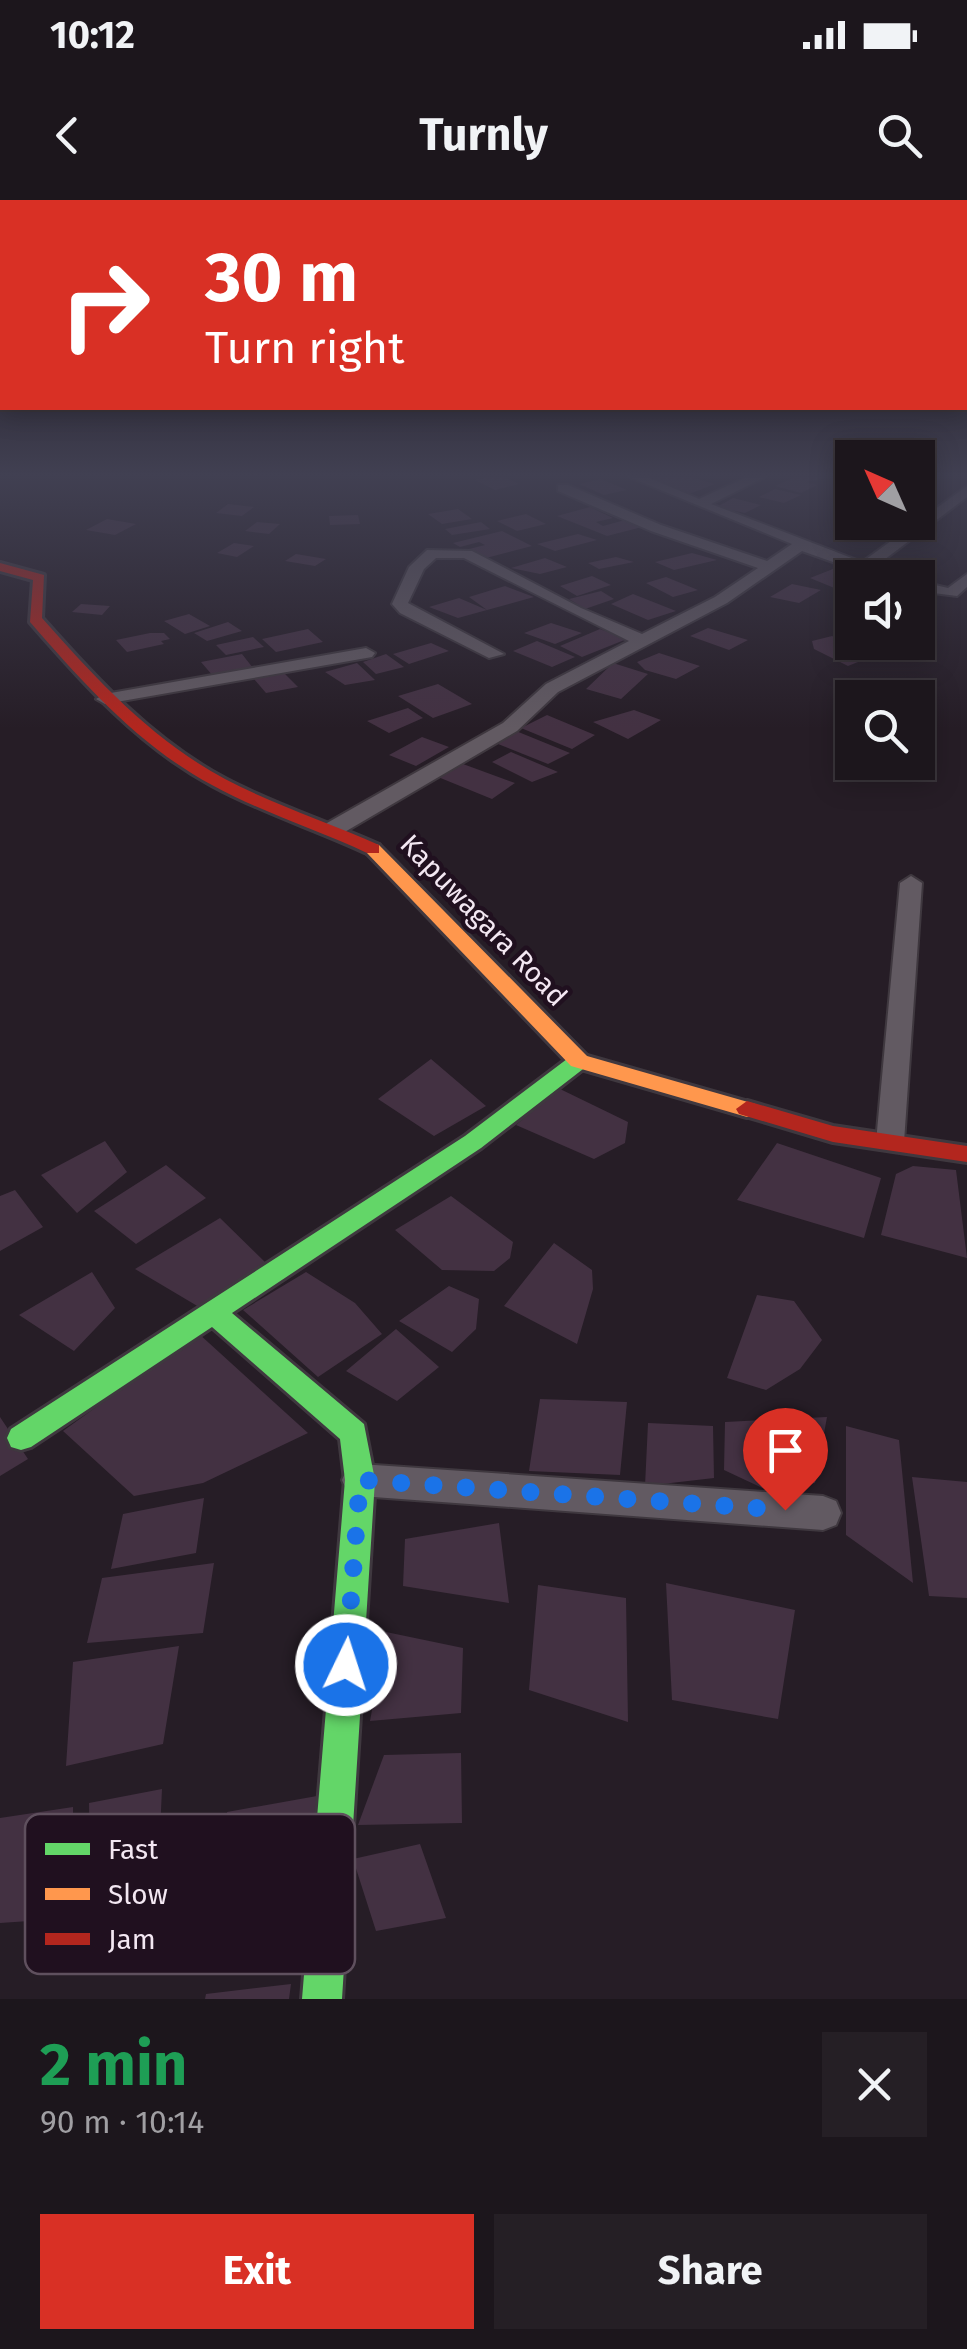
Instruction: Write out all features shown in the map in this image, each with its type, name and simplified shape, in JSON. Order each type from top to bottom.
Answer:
[{"type":"street","points":[[423,561],[416,567],[400,604],[496,654]]},
{"type":"street","points":[[480,561],[643,642]]},
{"type":"street","points":[[753,561],[768,566]]},
{"type":"street","points":[[335,828],[510,727],[552,688],[721,600],[776,561]]},
{"type":"street","name":"Kapuwagara Road","points":[[0,567],[40,578],[35,620],[105,699],[161,747],[219,783],[335,828],[374,848],[579,1061]]},
{"type":"street","points":[[959,596],[967,579]]},
{"type":"street","points":[[105,699],[366,653]]},
{"type":"street","points":[[890,1142],[911,883]]},
{"type":"street","points":[[21,1438],[474,1142],[579,1061],[834,1134],[967,1154]]},
{"type":"street","points":[[213,1312],[354,1433],[360,1480],[336,1814]]},
{"type":"street","points":[[360,1480],[823,1513]]},
{"type":"street","points":[[322,1999],[324,1974]]},
{"type":"building","points":[[285,561],[323,561],[315,566]]},
{"type":"building","points":[[535,561],[552,561],[567,567],[540,574],[511,568]]},
{"type":"building","points":[[598,561],[634,562],[599,569],[588,563]]},
{"type":"building","points":[[659,561],[713,561],[674,570],[655,562]]},
{"type":"building","points":[[835,568],[835,588],[810,578]]},
{"type":"building","points":[[592,576],[611,585],[577,596],[560,586]]},
{"type":"building","points":[[666,577],[698,590],[673,597],[646,583]]},
{"type":"building","points":[[792,584],[821,590],[799,603],[770,597]]},
{"type":"building","points":[[505,586],[534,597],[487,610],[469,597]]},
{"type":"building","points":[[601,591],[614,599],[585,609],[569,599]]},
{"type":"building","points":[[633,594],[676,611],[648,620],[611,604]]},
{"type":"building","points":[[459,598],[487,610],[458,618],[429,607]]},
{"type":"building","points":[[81,604],[110,606],[102,615],[72,612]]},
{"type":"building","points":[[189,614],[210,626],[185,634],[164,621]]},
{"type":"building","points":[[228,622],[242,631],[207,641],[194,633]]},
{"type":"building","points":[[551,623],[582,633],[555,644],[524,633]]},
{"type":"building","points":[[708,628],[748,640],[729,650],[690,636]]},
{"type":"building","points":[[308,629],[323,642],[276,652],[262,639]]},
{"type":"building","points":[[600,629],[627,639],[582,657],[560,646]]},
{"type":"building","points":[[164,633],[170,639],[161,641],[164,644],[127,652],[116,640]]},
{"type":"building","points":[[253,637],[264,647],[226,655],[216,645]]},
{"type":"building","points":[[835,637],[835,660],[814,649],[812,641]]},
{"type":"building","points":[[537,641],[575,657],[552,667],[513,651]]},
{"type":"building","points":[[431,643],[449,651],[409,664],[393,654]]},
{"type":"building","points":[[659,653],[700,666],[676,679],[645,670],[637,662]]},
{"type":"building","points":[[242,654],[253,668],[213,676],[201,662]]},
{"type":"building","points":[[386,654],[404,667],[376,674],[363,662]]},
{"type":"building","points":[[836,660],[863,660],[848,666]]},
{"type":"building","points":[[357,663],[375,680],[345,685],[325,672]]},
{"type":"building","points":[[613,663],[648,674],[621,699],[586,689]]},
{"type":"building","points":[[282,671],[298,687],[266,693],[254,679]]},
{"type":"building","points":[[438,684],[472,704],[433,718],[398,696]]},
{"type":"building","points":[[408,708],[423,718],[389,733],[367,721]]},
{"type":"building","points":[[634,710],[661,720],[628,739],[593,722]]},
{"type":"building","points":[[547,715],[595,735],[572,749],[521,728]]},
{"type":"building","points":[[516,731],[570,753],[548,764],[498,744]]},
{"type":"building","points":[[422,737],[449,747],[416,766],[389,755]]},
{"type":"building","points":[[511,752],[558,772],[532,782],[492,762]]},
{"type":"building","points":[[463,764],[515,783],[492,799],[438,777]]},
{"type":"building","points":[[431,1059],[486,1106],[434,1136],[378,1099]]},
{"type":"building","points":[[558,1088],[628,1122],[625,1143],[594,1159],[516,1125]]},
{"type":"building","points":[[105,1141],[127,1172],[77,1213],[41,1175]]},
{"type":"building","points":[[777,1143],[881,1178],[864,1238],[737,1200]]},
{"type":"building","points":[[166,1165],[206,1198],[136,1244],[94,1211]]},
{"type":"building","points":[[913,1166],[956,1170],[967,1258],[881,1235],[896,1174]]},
{"type":"building","points":[[15,1190],[43,1227],[0,1251],[0,1196]]},
{"type":"building","points":[[451,1196],[513,1242],[510,1258],[494,1271],[442,1270],[395,1230]]},
{"type":"building","points":[[220,1218],[267,1264],[199,1307],[135,1269]]},
{"type":"building","points":[[554,1243],[592,1270],[593,1289],[577,1344],[504,1306]]},
{"type":"building","points":[[92,1272],[115,1308],[74,1351],[19,1315]]},
{"type":"building","points":[[306,1272],[355,1303],[382,1334],[318,1377],[243,1310]]},
{"type":"building","points":[[449,1286],[479,1299],[476,1329],[452,1352],[399,1321]]},
{"type":"building","points":[[757,1295],[794,1301],[822,1340],[800,1369],[766,1390],[727,1378]]},
{"type":"building","points":[[396,1329],[439,1367],[397,1401],[346,1371]]},
{"type":"building","points":[[198,1333],[308,1433],[203,1483],[134,1496],[63,1431]]},
{"type":"building","points":[[540,1399],[627,1402],[620,1475],[529,1471]]},
{"type":"building","points":[[0,1417],[28,1459],[0,1476]]},
{"type":"building","points":[[827,1417],[815,1483],[769,1491],[724,1470],[725,1422]]},
{"type":"building","points":[[648,1423],[713,1426],[714,1478],[645,1486]]},
{"type":"building","points":[[846,1426],[899,1440],[913,1583],[846,1535]]},
{"type":"building","points":[[912,1477],[967,1482],[967,1598],[929,1596]]},
{"type":"building","points":[[204,1498],[196,1553],[111,1569],[123,1514]]},
{"type":"building","points":[[499,1523],[509,1603],[403,1586],[405,1539]]},
{"type":"building","points":[[214,1563],[203,1633],[87,1643],[102,1578]]},
{"type":"building","points":[[666,1583],[795,1610],[778,1719],[672,1700]]},
{"type":"building","points":[[538,1585],[626,1598],[628,1722],[529,1690]]},
{"type":"building","points":[[386,1632],[463,1648],[461,1713],[370,1721]]},
{"type":"building","points":[[179,1646],[163,1744],[66,1766],[73,1662]]},
{"type":"building","points":[[461,1753],[462,1823],[358,1825],[384,1755]]},
{"type":"building","points":[[162,1789],[161,1814],[89,1814],[89,1803]]},
{"type":"building","points":[[317,1796],[318,1814],[227,1812]]},
{"type":"building","points":[[73,1807],[73,1814],[27,1814]]},
{"type":"building","points":[[25,1814],[25,1921],[0,1923],[0,1818]]},
{"type":"building","points":[[420,1844],[446,1918],[376,1931],[355,1859]]},
{"type":"building","points":[[291,1984],[289,1999],[205,1999],[206,1994]]},
{"type":"traffic: fast","points":[[21,1438],[473,1142],[579,1061]]},
{"type":"traffic: fast","points":[[213,1312],[354,1433],[360,1480],[336,1814]]},
{"type":"traffic: fast","points":[[322,1999],[324,1974]]},
{"type":"traffic: slow","points":[[373,849],[579,1061],[747,1109]]},
{"type":"traffic: jam","points":[[0,567],[40,578],[35,619],[97,688],[166,749],[218,782],[373,849]]},
{"type":"traffic: jam","points":[[747,1109],[833,1134],[967,1154]]},
{"type":"route","points":[[346,1665],[360,1480],[785,1510]]}]
